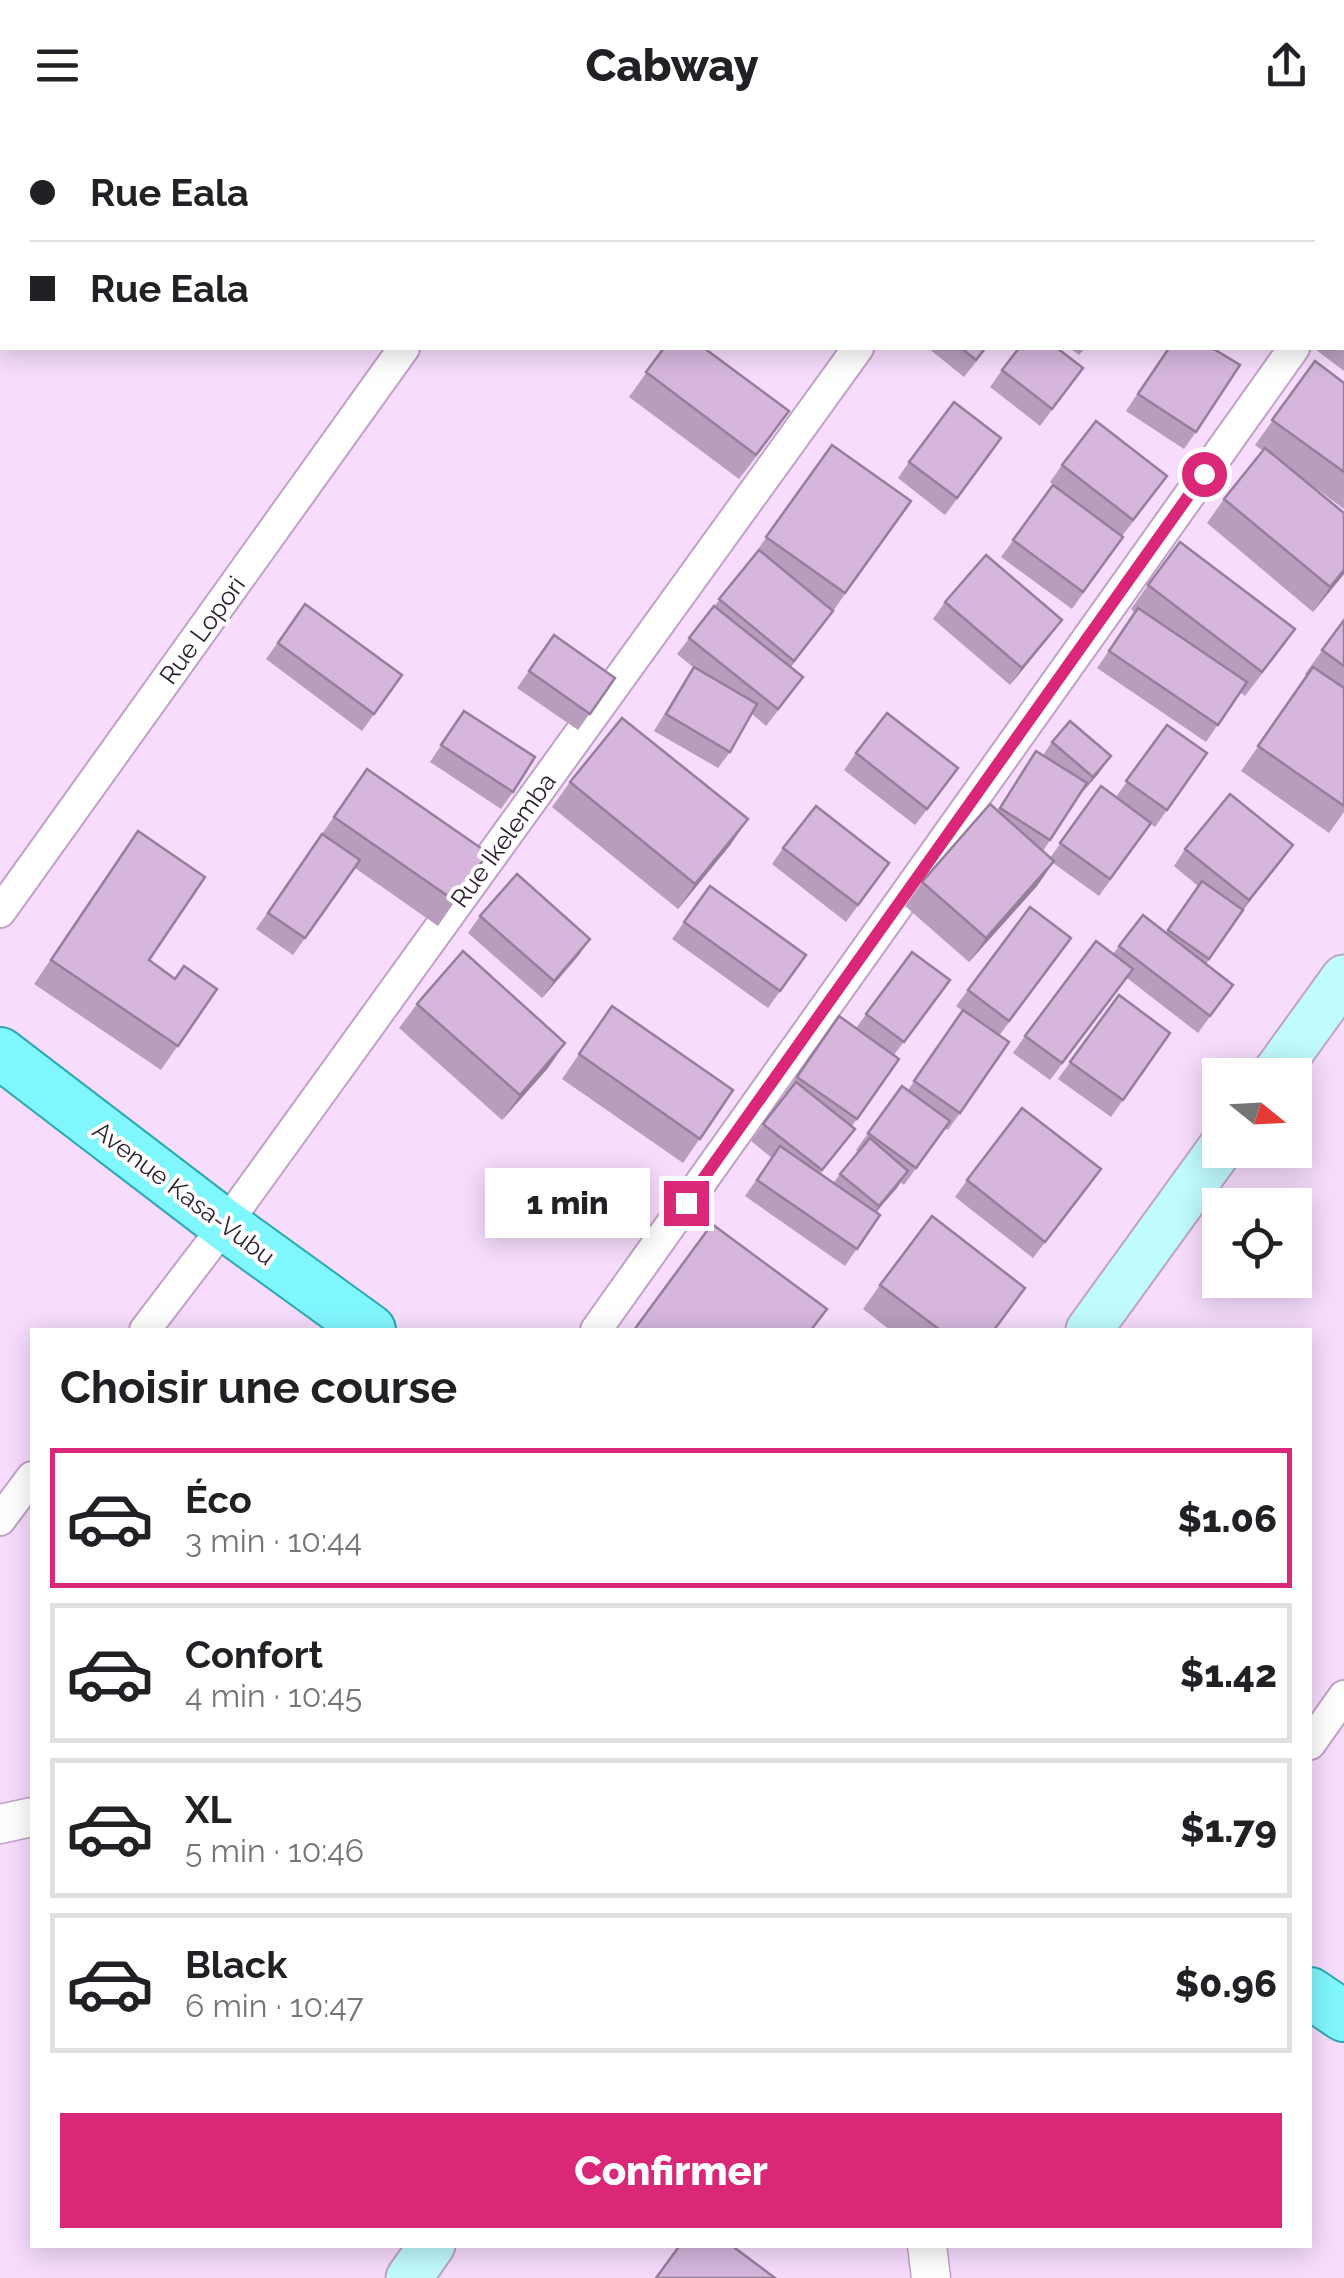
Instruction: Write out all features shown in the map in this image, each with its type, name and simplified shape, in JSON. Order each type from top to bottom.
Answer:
[{"type":"main road","points":[[1286,1058],[1344,978]]},
{"type":"main road","name":"Avenue Kasa-Vubu","points":[[0,1053],[367,1328]]},
{"type":"main road","points":[[1090,1328],[1206,1168]]},
{"type":"main road","points":[[1312,1994],[1344,2016]]},
{"type":"main road","points":[[408,2278],[430,2248]]},
{"type":"street","name":"Rue Lopori","points":[[0,912],[403,350]]},
{"type":"street","name":"Rue Ikelemba","points":[[147,1328],[857,350]]},
{"type":"street","points":[[597,1328],[1293,350]]},
{"type":"street","points":[[0,1520],[30,1480]]},
{"type":"street","points":[[1312,1741],[1344,1696]]},
{"type":"street","points":[[0,1824],[30,1817]]},
{"type":"street","points":[[926,2248],[931,2278]]},
{"type":"building","points":[[662,350],[707,350],[789,411],[756,455],[646,372]]},
{"type":"building","points":[[964,350],[984,350],[976,360]]},
{"type":"building","points":[[1017,350],[1060,350],[1083,368],[1052,409],[1002,370]]},
{"type":"building","points":[[1168,350],[1215,350],[1240,365],[1196,432],[1138,394]]},
{"type":"building","points":[[1315,361],[1344,383],[1344,472],[1272,420]]},
{"type":"building","points":[[954,402],[1001,438],[957,498],[909,462]]},
{"type":"building","points":[[1096,421],[1167,476],[1133,520],[1062,465]]},
{"type":"building","points":[[832,445],[911,501],[845,593],[766,537]]},
{"type":"building","points":[[1265,448],[1344,513],[1344,570],[1330,587],[1224,499]]},
{"type":"building","points":[[1053,485],[1123,537],[1083,592],[1013,540]]},
{"type":"building","points":[[1180,542],[1295,629],[1262,672],[1148,585]]},
{"type":"building","points":[[759,550],[833,611],[794,661],[719,599]]},
{"type":"building","points":[[986,555],[1062,620],[1022,668],[945,602]]},
{"type":"building","points":[[305,604],[402,675],[374,714],[278,643]]},
{"type":"building","points":[[714,606],[803,677],[778,709],[689,638]]},
{"type":"building","points":[[1138,608],[1247,682],[1218,725],[1109,651]]},
{"type":"building","points":[[1344,620],[1344,666],[1322,650]]},
{"type":"building","points":[[554,635],[615,678],[590,714],[529,671]]},
{"type":"building","points":[[694,667],[757,704],[730,752],[666,714]]},
{"type":"building","points":[[1313,667],[1344,688],[1344,806],[1258,746]]},
{"type":"building","points":[[464,711],[535,757],[513,792],[441,745]]},
{"type":"building","points":[[887,713],[958,768],[927,809],[856,753]]},
{"type":"building","points":[[622,718],[748,819],[695,884],[570,782]]},
{"type":"building","points":[[1070,721],[1111,756],[1093,777],[1052,742]]},
{"type":"building","points":[[1167,725],[1207,753],[1167,810],[1126,781]]},
{"type":"building","points":[[1036,751],[1087,783],[1050,840],[1000,808]]},
{"type":"building","points":[[367,769],[488,853],[455,901],[334,817]]},
{"type":"building","points":[[1101,786],[1151,823],[1110,879],[1060,843]]},
{"type":"building","points":[[1230,794],[1293,845],[1249,900],[1185,849]]},
{"type":"building","points":[[990,804],[1054,861],[986,938],[922,882]]},
{"type":"building","points":[[816,806],[889,863],[858,905],[783,848]]},
{"type":"building","points":[[138,831],[205,877],[149,960],[175,979],[184,966],[217,989],[178,1046],[51,960]]},
{"type":"building","points":[[322,834],[360,860],[305,938],[268,913]]},
{"type":"building","points":[[517,874],[590,939],[554,981],[480,916]]},
{"type":"building","points":[[1202,881],[1243,910],[1209,959],[1168,930]]},
{"type":"building","points":[[710,886],[806,955],[780,991],[684,922]]},
{"type":"building","points":[[1030,907],[1071,938],[1009,1021],[968,990]]},
{"type":"building","points":[[1143,915],[1233,985],[1210,1016],[1119,946]]},
{"type":"building","points":[[1096,941],[1133,969],[1062,1063],[1025,1036]]},
{"type":"building","points":[[463,951],[565,1043],[520,1095],[417,1004]]},
{"type":"building","points":[[912,952],[950,980],[904,1042],[866,1014]]},
{"type":"building","points":[[1119,995],[1170,1033],[1123,1100],[1070,1062]]},
{"type":"building","points":[[612,1006],[733,1090],[700,1139],[579,1054]]},
{"type":"building","points":[[963,1010],[1009,1042],[960,1113],[914,1081]]},
{"type":"building","points":[[839,1016],[899,1059],[857,1119],[797,1077]]},
{"type":"building","points":[[796,1082],[855,1129],[822,1170],[763,1124]]},
{"type":"building","points":[[902,1086],[950,1121],[916,1168],[868,1133]]},
{"type":"building","points":[[1022,1108],[1101,1169],[1045,1242],[967,1180]]},
{"type":"building","points":[[870,1138],[908,1171],[879,1206],[840,1174]]},
{"type":"building","points":[[780,1146],[880,1215],[857,1249],[757,1180]]},
{"type":"building","points":[[932,1216],[1025,1288],[995,1328],[937,1328],[880,1285]]},
{"type":"building","points":[[712,1224],[827,1309],[813,1328],[635,1328]]},
{"type":"building","points":[[678,2248],[735,2248],[775,2278],[656,2278]]},
{"type":"route","points":[[686,1203],[1204,474]]}]
